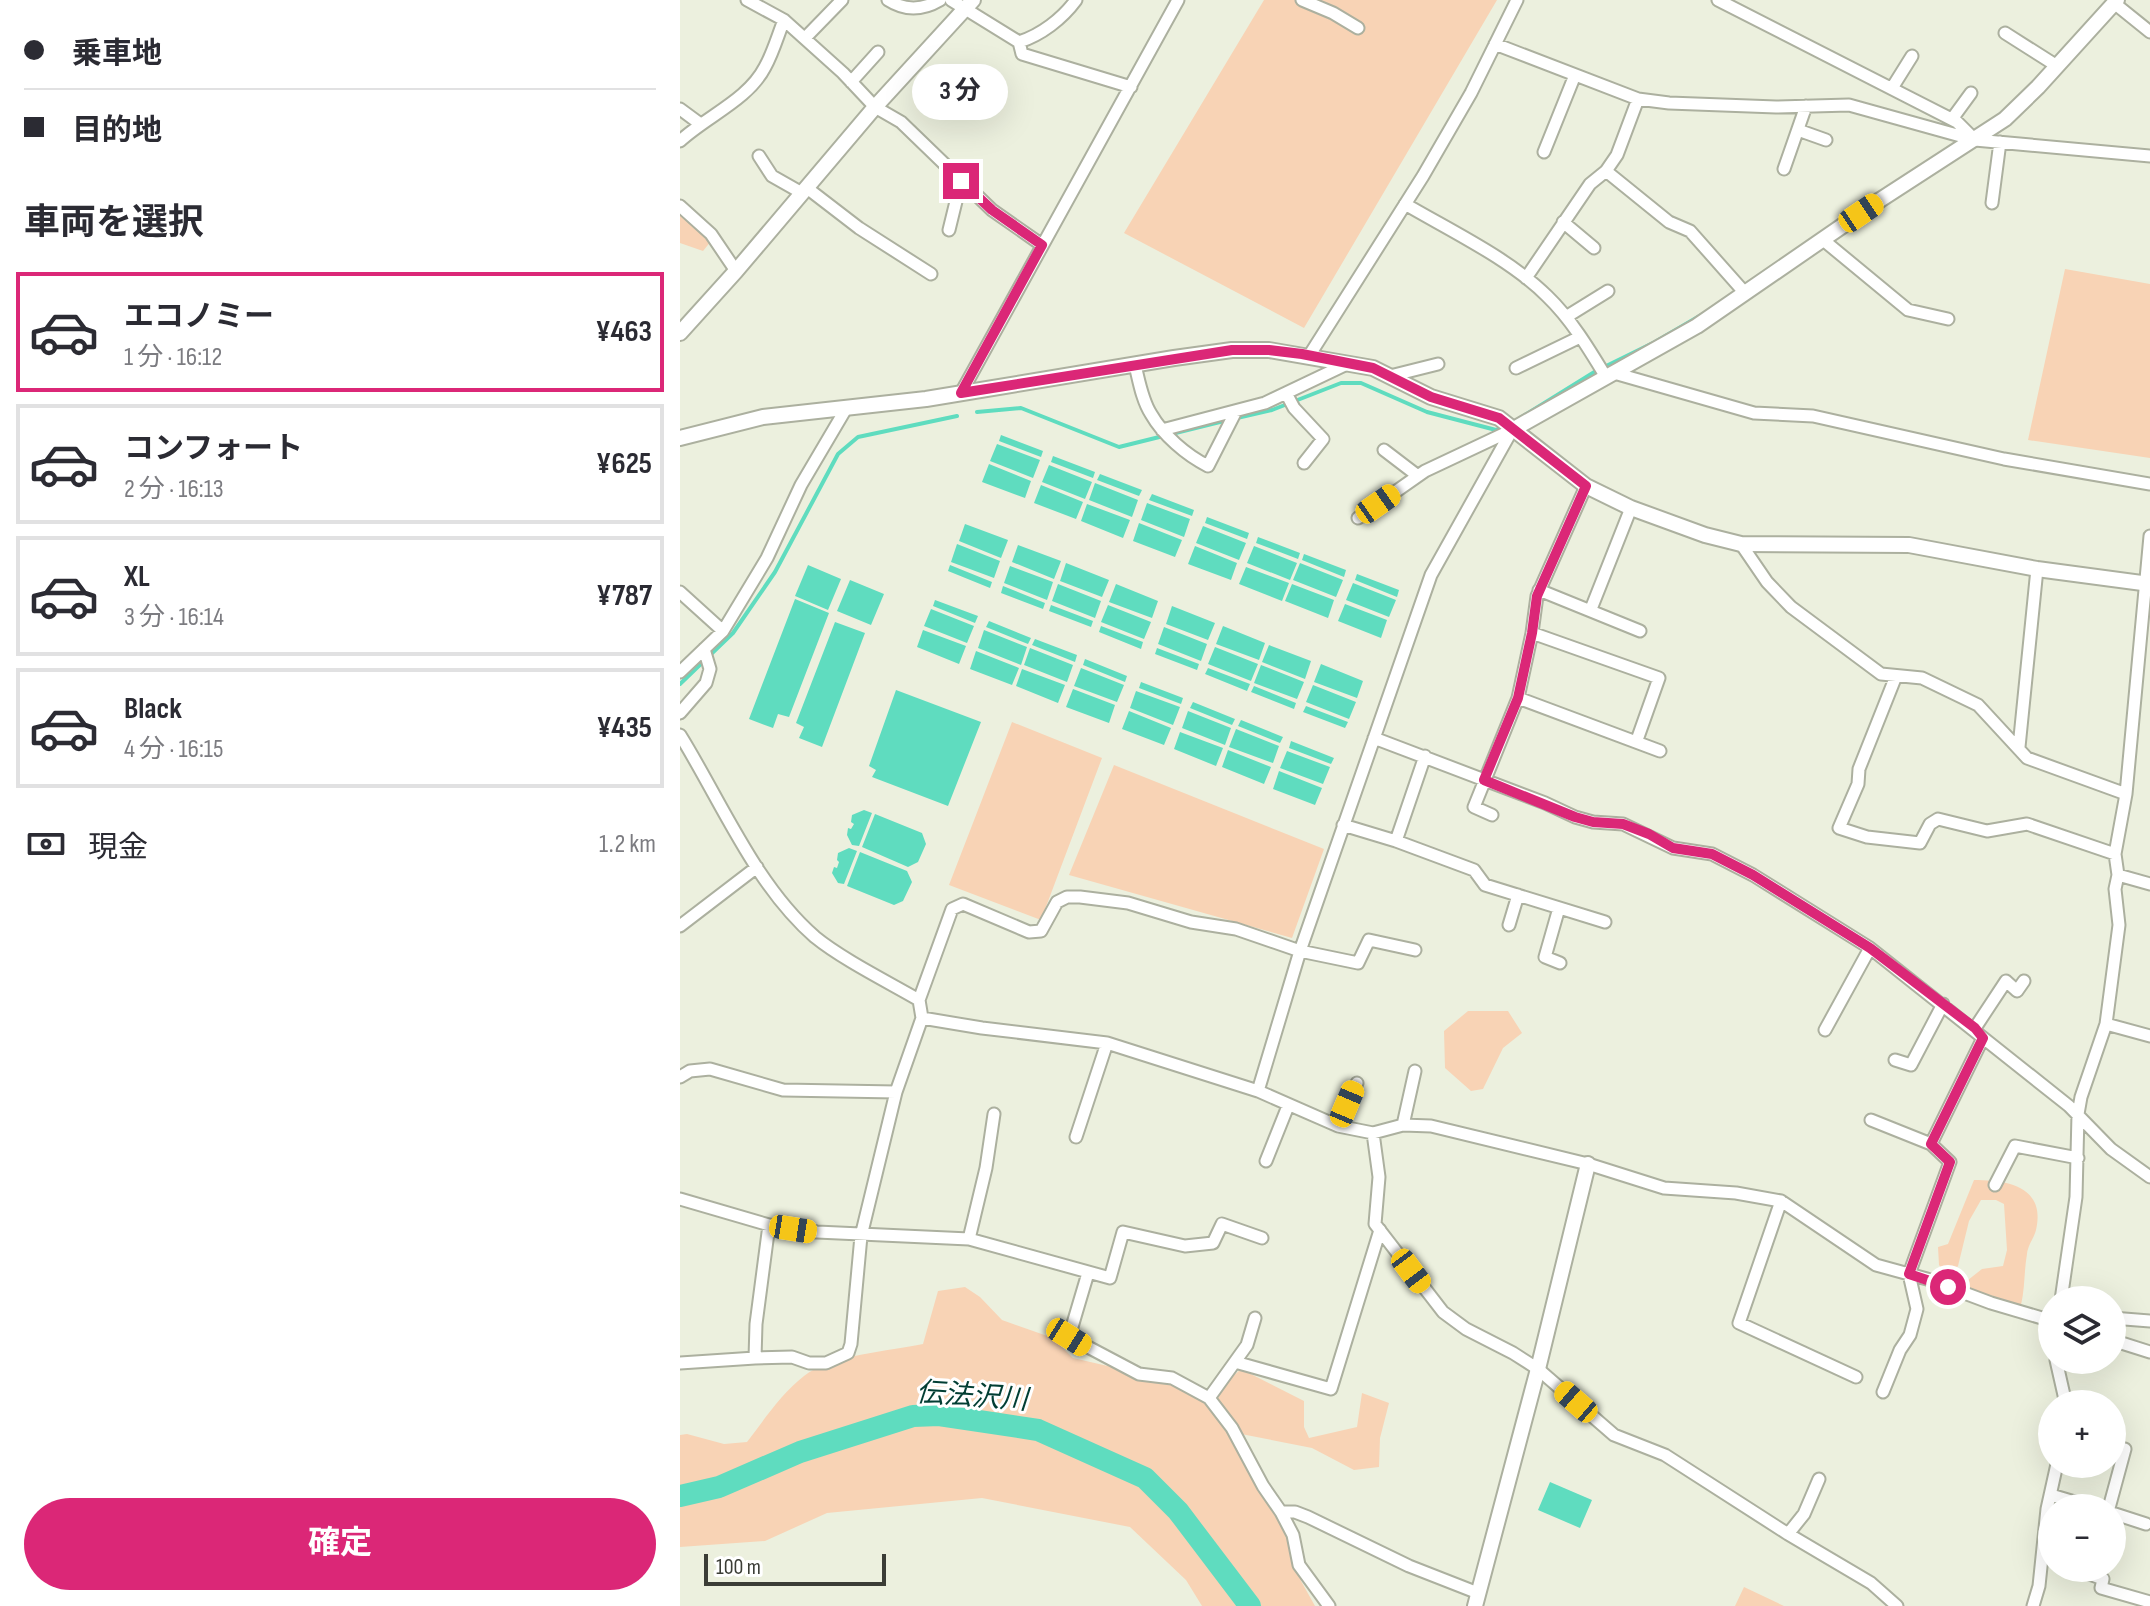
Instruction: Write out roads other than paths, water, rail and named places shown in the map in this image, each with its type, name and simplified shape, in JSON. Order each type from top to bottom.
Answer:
[{"type":"street","points":[[747,0],[784,20],[875,107],[901,122],[992,210],[1042,245]]},
{"type":"street","points":[[769,11],[778,0]]},
{"type":"street","points":[[805,38],[842,0]]},
{"type":"street","points":[[888,0],[897,6],[916,8],[928,7],[940,0]]},
{"type":"street","points":[[951,0],[969,4],[1019,42],[1022,54],[1131,87]]},
{"type":"street","points":[[1019,42],[1032,38],[1054,23],[1076,0]]},
{"type":"street","points":[[961,393],[1178,0]]},
{"type":"street","points":[[1302,0],[1358,28]]},
{"type":"street","points":[[1309,356],[1471,93],[1517,0]]},
{"type":"street","points":[[1718,0],[1741,5],[1952,119],[1975,140]]},
{"type":"street","points":[[1358,518],[1418,476],[1507,425],[1697,326],[1740,287],[1822,239],[1975,140],[2005,119],[2115,2],[2150,32]]},
{"type":"street","points":[[680,333],[875,107],[969,4]]},
{"type":"street","points":[[680,141],[699,123],[749,89],[765,68],[784,20]]},
{"type":"street","points":[[2005,33],[2057,66]]},
{"type":"street","points":[[1495,44],[1638,99],[1669,103],[1849,105],[1975,140],[2150,156]]},
{"type":"street","points":[[851,82],[878,52]]},
{"type":"street","points":[[1892,88],[1912,56]]},
{"type":"street","points":[[1544,152],[1575,75]]},
{"type":"street","points":[[1952,119],[1971,93]]},
{"type":"street","points":[[1526,278],[1590,184],[1606,171],[1617,155],[1638,99]]},
{"type":"street","points":[[1784,169],[1806,106]]},
{"type":"street","points":[[680,109],[699,123]]},
{"type":"street","points":[[1798,130],[1826,140]]},
{"type":"street","points":[[1992,203],[2000,142]]},
{"type":"street","points":[[759,156],[772,176],[804,190],[931,274]]},
{"type":"street","points":[[1606,171],[1669,222],[1690,231],[1740,287]]},
{"type":"street","points":[[949,230],[961,181]]},
{"type":"street","points":[[1405,204],[1526,278],[1566,317],[1606,372],[1754,413],[1813,416],[2004,459],[2150,484]]},
{"type":"street","points":[[680,206],[711,234],[736,271]]},
{"type":"street","points":[[1563,222],[1594,248]]},
{"type":"street","points":[[1822,239],[1908,310],[1948,319]]},
{"type":"street","points":[[1566,317],[1608,291]]},
{"type":"street","points":[[1516,368],[1580,337]]},
{"type":"street","points":[[680,438],[763,417],[961,393],[1232,350],[1269,350],[1373,368],[1431,397],[1507,425],[1586,486],[1631,508],[1705,535],[1741,544],[1909,545],[2037,569],[2149,584]]},
{"type":"street","points":[[1166,433],[1265,403],[1350,363]]},
{"type":"street","points":[[1390,376],[1438,364]]},
{"type":"street","points":[[1135,365],[1149,412],[1166,433],[1196,460],[1208,466],[1236,412]]},
{"type":"street","points":[[1287,394],[1294,408],[1323,439],[1304,463]]},
{"type":"street","points":[[680,672],[723,631],[767,558],[801,485],[847,407]]},
{"type":"street","points":[[1258,1091],[1300,951],[1431,575],[1507,425]]},
{"type":"street","points":[[1384,450],[1418,476]]},
{"type":"street","points":[[1492,815],[1474,807],[1518,698],[1539,590],[1586,486]]},
{"type":"street","points":[[1591,609],[1631,508]]},
{"type":"street","points":[[2063,1286],[2076,1197],[2078,1114],[2106,1024],[2119,925],[2115,854],[2145,656],[2150,536]]},
{"type":"street","points":[[1741,544],[1767,582],[1791,607],[1881,674],[1922,678],[1978,705],[2027,758],[2126,794]]},
{"type":"street","points":[[2019,747],[2037,569]]},
{"type":"street","points":[[1539,590],[1640,631]]},
{"type":"street","points":[[680,592],[723,631]]},
{"type":"street","points":[[1532,633],[1659,678],[1637,740]]},
{"type":"street","points":[[680,713],[706,683],[710,669],[704,649]]},
{"type":"street","points":[[1896,676],[1839,828],[1867,837],[1920,843],[1930,824],[1938,819],[1987,831],[2027,824],[2115,854]]},
{"type":"street","points":[[1518,698],[1660,751]]},
{"type":"street","points":[[680,735],[707,778],[725,819],[800,923],[818,940],[919,1000]]},
{"type":"street","points":[[1374,738],[1575,817],[1623,824],[1673,848],[1712,854],[1753,875],[1870,948],[1979,1033],[2078,1114],[2111,1149],[2150,1177]]},
{"type":"street","points":[[1396,841],[1425,756]]},
{"type":"street","points":[[1343,825],[1474,870],[1485,885],[1605,922]]},
{"type":"street","points":[[680,926],[757,867]]},
{"type":"street","points":[[2118,875],[2150,884]]},
{"type":"street","points":[[1509,925],[1518,895]]},
{"type":"street","points":[[680,1363],[792,1357],[809,1363],[826,1363],[848,1353],[861,1236],[896,1092],[922,1018],[919,1000],[952,909],[963,904],[1029,932],[1041,931],[1057,902],[1067,897],[1128,903],[1191,922],[1236,929],[1300,951],[1358,963],[1369,940],[1415,950]]},
{"type":"street","points":[[1559,908],[1545,957],[1560,963]]},
{"type":"street","points":[[1825,1030],[1870,948]]},
{"type":"street","points":[[1931,1144],[1979,1033],[2006,981],[2017,991],[2024,981]]},
{"type":"street","points":[[1895,1060],[1911,1065],[1943,1004]]},
{"type":"street","points":[[922,1018],[1107,1043],[1258,1091],[1338,1126],[1373,1133],[1403,1125],[1431,1126],[1588,1164],[1664,1188],[1736,1193],[1781,1201],[1876,1265],[2038,1317]]},
{"type":"street","points":[[2106,1024],[2150,1036]]},
{"type":"street","points":[[1076,1137],[1107,1043]]},
{"type":"street","points":[[680,1077],[690,1071],[710,1069],[783,1090],[896,1092]]},
{"type":"street","points":[[1403,1125],[1415,1071]]},
{"type":"street","points":[[1338,1126],[1357,1083]]},
{"type":"street","points":[[1266,1161],[1288,1106]]},
{"type":"street","points":[[969,1239],[986,1168],[994,1114]]},
{"type":"street","points":[[1871,1120],[1931,1144],[1950,1162],[1909,1274],[1917,1309],[1910,1335],[1900,1350],[1883,1392]]},
{"type":"street","points":[[1373,1133],[1379,1177],[1375,1224],[1443,1312],[1466,1329],[1538,1369],[1614,1435],[1665,1455],[1871,1583],[1897,1606]]},
{"type":"street","points":[[1995,1185],[2015,1146],[2078,1158]]},
{"type":"street","points":[[1281,1512],[1295,1512],[1308,1517],[1476,1600],[1538,1369],[1588,1164]]},
{"type":"street","points":[[680,1199],[769,1225],[861,1236],[969,1239],[1110,1278],[1123,1232],[1185,1246],[1213,1243],[1222,1224],[1262,1238]]},
{"type":"street","points":[[1781,1201],[1739,1323],[1856,1377]]},
{"type":"street","points":[[755,1358],[756,1324],[769,1225]]},
{"type":"street","points":[[1235,1362],[1331,1389],[1380,1230]]},
{"type":"street","points":[[1088,1273],[1069,1337],[1139,1374],[1172,1378],[1209,1398],[1232,1428],[1263,1486],[1281,1512],[1293,1535],[1299,1565],[1329,1606]]},
{"type":"street","points":[[1209,1398],[1247,1345],[1255,1318]]},
{"type":"street","points":[[2126,1319],[2150,1321]]},
{"type":"street","points":[[2126,1344],[2150,1352]]},
{"type":"street","points":[[1788,1534],[1804,1514],[1819,1479]]},
{"type":"street","points":[[2126,1518],[2146,1524]]},
{"type":"street","points":[[2033,1606],[2040,1582]]},
{"type":"street","points":[[2102,1582],[2101,1588],[2150,1602]]},
{"type":"water","points":[[1001,435],[1043,451],[1041,457],[999,441]]},
{"type":"water","points":[[997,444],[1040,460],[1033,478],[990,461]]},
{"type":"water","points":[[1053,456],[1095,472],[1093,478],[1051,462]]},
{"type":"water","points":[[989,464],[1031,481],[1025,498],[982,482]]},
{"type":"water","points":[[1049,465],[1092,482],[1085,499],[1042,482]]},
{"type":"water","points":[[1100,474],[1142,490],[1139,496],[1097,480]]},
{"type":"water","points":[[1095,483],[1138,500],[1132,517],[1089,500]]},
{"type":"water","points":[[1041,485],[1083,502],[1076,519],[1034,503]]},
{"type":"water","points":[[1152,494],[1194,510],[1192,516],[1149,500]]},
{"type":"water","points":[[1147,503],[1190,519],[1184,537],[1141,520]]},
{"type":"water","points":[[1087,504],[1130,520],[1123,538],[1081,521]]},
{"type":"water","points":[[1207,517],[1249,533],[1247,539],[1205,523]]},
{"type":"water","points":[[1139,523],[1182,540],[1175,557],[1133,541]]},
{"type":"water","points":[[965,524],[1008,540],[1001,558],[959,541]]},
{"type":"water","points":[[1203,526],[1246,543],[1239,560],[1196,543]]},
{"type":"water","points":[[1258,537],[1300,553],[1298,559],[1256,543]]},
{"type":"water","points":[[957,544],[1000,561],[994,578],[951,562]]},
{"type":"water","points":[[1018,545],[1061,561],[1054,579],[1012,562]]},
{"type":"water","points":[[1195,546],[1237,563],[1231,580],[1188,564]]},
{"type":"water","points":[[1254,546],[1297,563],[1290,580],[1247,563]]},
{"type":"water","points":[[1304,554],[1346,570],[1344,577],[1302,560]]},
{"type":"water","points":[[1066,563],[1109,580],[1102,597],[1060,581]]},
{"type":"water","points":[[1300,563],[1343,580],[1336,597],[1293,580]]},
{"type":"water","points":[[808,565],[841,579],[828,610],[795,596]]},
{"type":"water","points":[[950,565],[992,582],[990,588],[948,571]]},
{"type":"water","points":[[1010,566],[1053,582],[1047,600],[1004,583]]},
{"type":"water","points":[[1246,567],[1289,583],[1282,601],[1239,584]]},
{"type":"water","points":[[1357,574],[1399,590],[1397,597],[1355,580]]},
{"type":"water","points":[[850,580],[884,594],[871,625],[837,611]]},
{"type":"water","points":[[1353,583],[1396,600],[1389,617],[1346,600]]},
{"type":"water","points":[[1058,584],[1101,601],[1095,618],[1052,601]]},
{"type":"water","points":[[1116,584],[1158,601],[1152,618],[1109,602]]},
{"type":"water","points":[[1292,584],[1334,600],[1328,618],[1285,601]]},
{"type":"water","points":[[1003,586],[1045,603],[1043,609],[1001,593]]},
{"type":"water","points":[[795,599],[829,613],[789,717],[778,714],[773,728],[749,719]]},
{"type":"water","points":[[935,600],[978,616],[975,623],[933,606]]},
{"type":"water","points":[[1345,604],[1387,620],[1381,638],[1338,621]]},
{"type":"water","points":[[1051,605],[1093,621],[1091,627],[1049,611]]},
{"type":"water","points":[[1108,605],[1151,622],[1144,639],[1101,622]]},
{"type":"water","points":[[1172,606],[1215,623],[1208,640],[1166,624]]},
{"type":"water","points":[[931,609],[974,626],[967,643],[924,626]]},
{"type":"water","points":[[989,621],[1031,638],[1028,644],[986,627]]},
{"type":"water","points":[[835,622],[865,633],[822,747],[799,738],[804,727],[796,723]]},
{"type":"water","points":[[1101,626],[1143,642],[1141,649],[1099,632]]},
{"type":"water","points":[[1223,626],[1265,643],[1259,660],[1216,644]]},
{"type":"water","points":[[1164,627],[1207,644],[1201,661],[1158,644]]},
{"type":"water","points":[[923,630],[966,646],[959,664],[917,647]]},
{"type":"water","points":[[984,630],[1027,647],[1021,665],[978,648]]},
{"type":"water","points":[[1035,639],[1077,655],[1075,662],[1032,645]]},
{"type":"water","points":[[1269,645],[1311,661],[1305,679],[1262,662]]},
{"type":"water","points":[[1215,647],[1258,664],[1251,681],[1208,664]]},
{"type":"water","points":[[1030,648],[1073,665],[1067,682],[1024,665]]},
{"type":"water","points":[[1157,648],[1199,664],[1197,670],[1155,654]]},
{"type":"water","points":[[976,651],[1019,668],[1012,685],[970,669]]},
{"type":"water","points":[[1085,659],[1127,676],[1125,682],[1083,665]]},
{"type":"water","points":[[1321,664],[1363,681],[1357,698],[1314,682]]},
{"type":"water","points":[[1261,665],[1304,682],[1297,699],[1254,683]]},
{"type":"water","points":[[1081,668],[1124,685],[1117,702],[1074,686]]},
{"type":"water","points":[[1208,668],[1250,684],[1247,691],[1205,674]]},
{"type":"water","points":[[1022,669],[1065,685],[1058,703],[1016,686]]},
{"type":"water","points":[[1141,682],[1183,698],[1181,704],[1139,688]]},
{"type":"water","points":[[1313,685],[1356,702],[1349,719],[1306,702]]},
{"type":"water","points":[[1254,686],[1296,703],[1294,709],[1251,692]]},
{"type":"water","points":[[1073,689],[1115,705],[1109,723],[1066,707]]},
{"type":"water","points":[[896,690],[981,722],[948,806],[872,777],[876,770],[869,766]]},
{"type":"water","points":[[1136,691],[1180,707],[1173,725],[1130,708]]},
{"type":"water","points":[[1193,702],[1235,719],[1232,725],[1190,708]]},
{"type":"water","points":[[1306,706],[1348,722],[1345,728],[1303,712]]},
{"type":"water","points":[[1129,711],[1171,728],[1164,745],[1122,729]]},
{"type":"water","points":[[1188,711],[1231,728],[1225,745],[1182,728]]},
{"type":"water","points":[[1241,720],[1283,737],[1280,743],[1238,726]]},
{"type":"water","points":[[1236,729],[1279,746],[1273,763],[1229,747]]},
{"type":"water","points":[[1180,732],[1223,748],[1216,766],[1174,749]]},
{"type":"water","points":[[1291,741],[1334,758],[1331,764],[1289,748]]},
{"type":"water","points":[[1228,750],[1271,767],[1264,784],[1222,767]]},
{"type":"water","points":[[1287,751],[1330,767],[1323,784],[1280,768]]},
{"type":"water","points":[[1279,771],[1322,788],[1315,805],[1273,789]]},
{"type":"water","points":[[864,810],[872,813],[859,846],[852,845],[847,835],[848,828],[851,829],[854,824],[851,822],[852,815]]},
{"type":"water","points":[[875,814],[922,833],[926,844],[918,862],[908,867],[862,847]]},
{"type":"water","points":[[849,848],[857,851],[844,884],[838,883],[832,873],[839,862],[838,853]]},
{"type":"water","points":[[860,852],[907,871],[912,882],[903,901],[894,905],[847,886]]},
{"type":"water","points":[[1550,1482],[1592,1500],[1580,1528],[1538,1510]]},
{"type":"waterway","points":[[1520,418],[1596,371],[1703,314]]},
{"type":"waterway","points":[[1237,418],[1272,410],[1341,383],[1361,383],[1427,412],[1496,430],[1505,426]]},
{"type":"waterway","points":[[977,412],[1021,408],[1119,447],[1228,420]]},
{"type":"waterway","points":[[680,684],[733,633],[775,572],[838,454],[858,437],[957,416]]},
{"type":"waterway","name":"伝法沢川","points":[[680,1496],[719,1487],[800,1452],[913,1416],[939,1415],[1038,1430],[1145,1478],[1178,1511],[1250,1606]]}]
